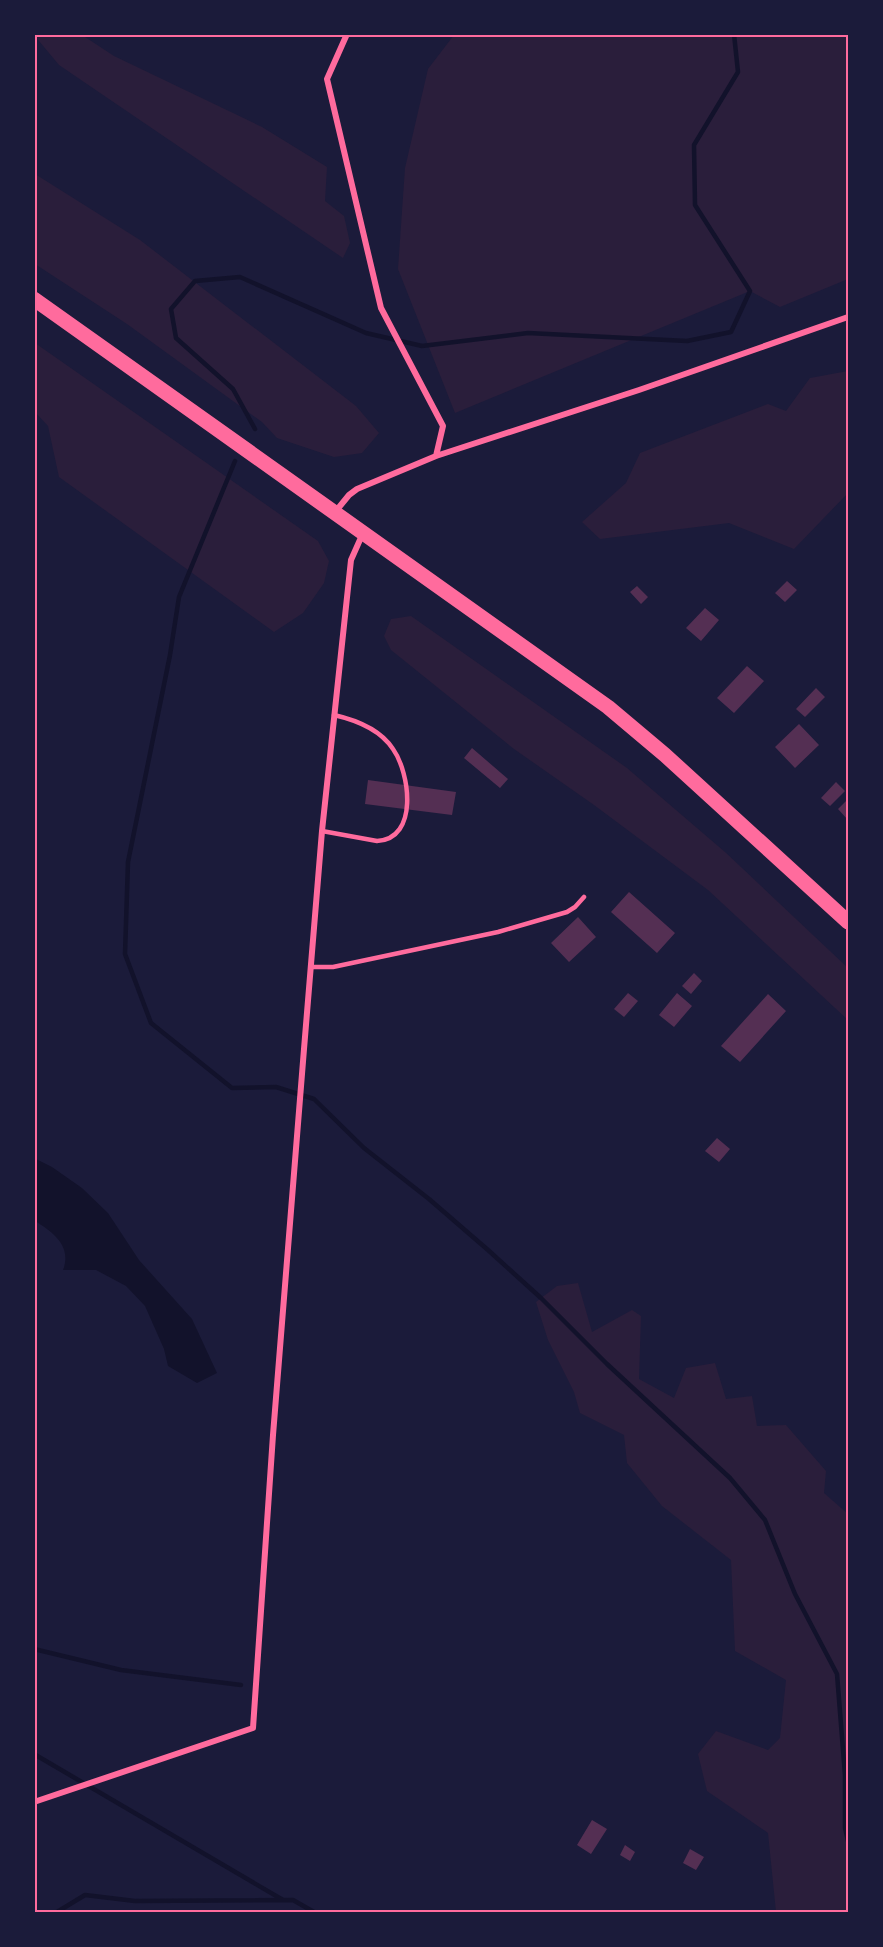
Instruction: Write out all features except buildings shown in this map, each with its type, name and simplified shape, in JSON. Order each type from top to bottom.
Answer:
[{"type":"main road","points":[[34,299],[615,712],[849,922]]},
{"type":"street","points":[[347,34],[327,79],[381,309],[443,426],[436,456]]},
{"type":"street","points":[[335,512],[357,489],[436,456],[639,390],[849,317]]},
{"type":"street","points":[[34,1802],[254,1728],[273,1435],[322,831],[351,560],[363,532]]},
{"type":"lane","points":[[322,831],[377,841],[386,840],[397,833],[403,823],[406,809],[408,785],[393,747],[366,726],[334,715]]},
{"type":"lane","points":[[310,967],[333,967],[498,932],[567,912],[584,897]]},
{"type":"shaded area","points":[[34,35],[82,35],[114,56],[262,127],[327,167],[325,201],[344,216],[350,243],[343,258],[59,65]]},
{"type":"shaded area","points":[[454,35],[848,35],[848,279],[780,307],[750,291],[455,413],[398,269],[405,168],[428,69]]},
{"type":"shaded area","points":[[35,174],[140,240],[356,406],[379,433],[362,453],[334,457],[277,438],[262,422],[127,324],[35,264]]},
{"type":"shaded area","points":[[35,343],[318,541],[329,561],[324,583],[303,613],[274,632],[59,477],[48,426],[35,412]]},
{"type":"shaded area","points":[[848,371],[848,493],[794,549],[729,523],[600,539],[582,522],[626,483],[640,453],[768,404],[786,411],[810,378]]},
{"type":"shaded area","points":[[411,616],[627,768],[725,852],[848,968],[848,1020],[708,890],[514,749],[391,650],[384,636],[391,619]]},
{"type":"shaded area","points":[[34,1158],[52,1167],[82,1188],[108,1213],[139,1260],[192,1319],[217,1373],[197,1383],[168,1366],[164,1349],[145,1306],[126,1286],[96,1270],[63,1270],[65,1254],[60,1241],[35,1221]]},
{"type":"shaded area","points":[[578,1283],[592,1332],[632,1310],[641,1316],[639,1379],[674,1398],[686,1368],[715,1363],[726,1399],[752,1396],[757,1426],[786,1425],[826,1471],[824,1493],[848,1514],[848,1912],[776,1912],[768,1833],[707,1791],[698,1754],[716,1731],[768,1750],[780,1738],[786,1680],[735,1651],[731,1560],[662,1506],[627,1463],[624,1435],[580,1413],[574,1392],[548,1340],[536,1302],[557,1286]]},
{"type":"waterway","points":[[255,429],[233,389],[176,338],[171,309],[195,281],[240,277],[366,333],[422,346],[528,333],[687,341],[731,332],[750,291],[695,205],[694,145],[738,72],[734,34]]},
{"type":"waterway","points":[[235,461],[179,597],[170,655],[128,862],[125,954],[151,1023],[232,1088],[276,1087],[314,1099],[364,1148],[429,1199],[541,1298],[607,1364],[730,1478],[765,1520],[795,1594],[837,1674],[845,1775],[845,1828],[848,1841]]},
{"type":"waterway","points":[[34,1649],[121,1670],[241,1685]]},
{"type":"waterway","points":[[34,1754],[283,1900]]},
{"type":"waterway","points":[[57,1912],[85,1895],[135,1901],[293,1900],[314,1912]]}]
